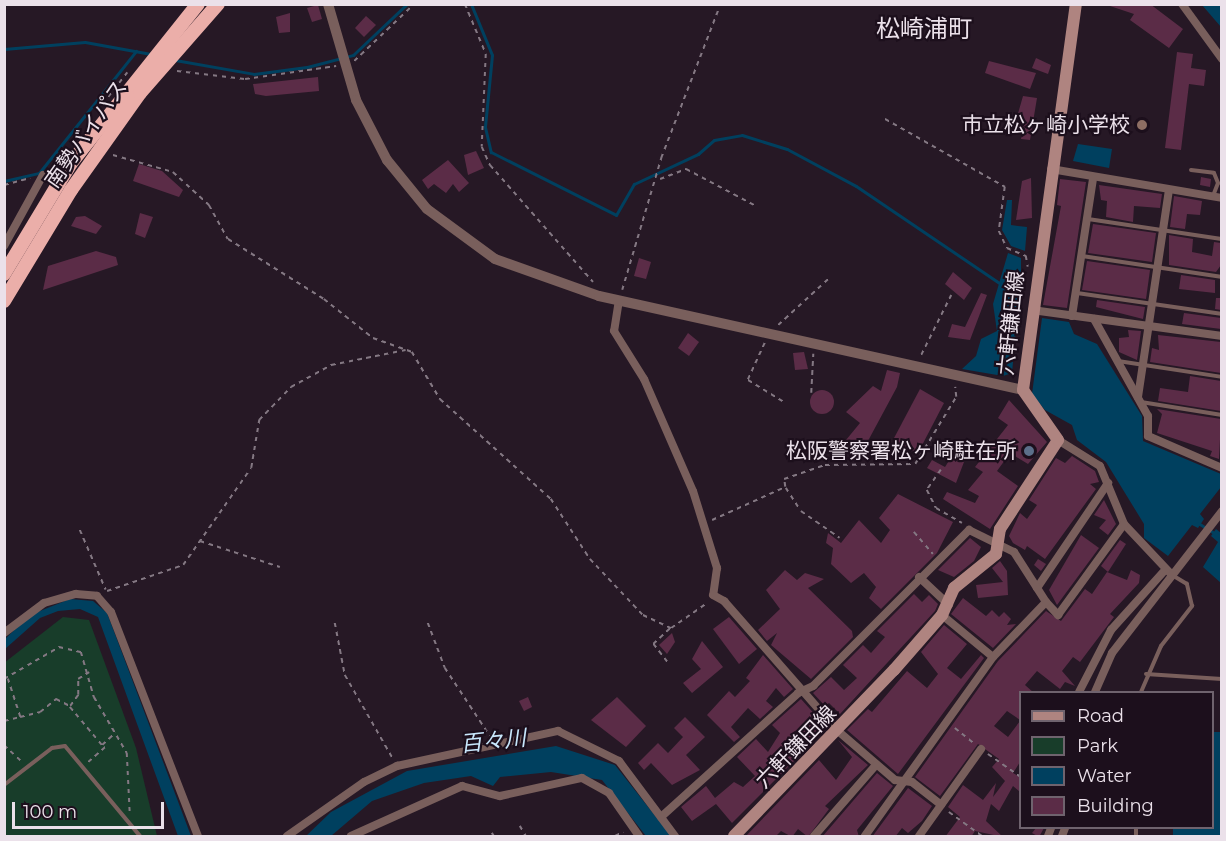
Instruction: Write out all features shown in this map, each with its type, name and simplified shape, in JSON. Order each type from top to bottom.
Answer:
[{"type":"highway","name":"南勢バイパス","points":[[4,274],[71,163],[154,66],[198,4]]},
{"type":"highway","name":"南勢バイパス","points":[[164,53],[218,4]]},
{"type":"highway","name":"南勢バイパス","points":[[4,301],[70,190],[154,66]]},
{"type":"main road","name":"六軒鎌田線","points":[[734,837],[838,731],[946,610],[954,588],[996,554],[1000,528],[1058,440],[1024,385],[1036,275],[1076,4]]},
{"type":"street","points":[[328,4],[345,64],[377,145],[427,209],[495,259],[599,296],[952,375],[1024,385]]},
{"type":"street","points":[[1182,4],[1221,59]]},
{"type":"street","points":[[1051,169],[1093,179],[1217,197]]},
{"type":"street","points":[[4,246],[43,175]]},
{"type":"street","points":[[1072,316],[1093,179]]},
{"type":"street","points":[[1139,400],[1169,190]]},
{"type":"street","points":[[619,300],[614,332],[644,379],[703,524],[717,568],[713,595],[805,692],[838,731],[876,765],[941,805]]},
{"type":"street","points":[[1032,315],[1072,316],[1221,336]]},
{"type":"street","points":[[1094,319],[1148,416],[1148,436],[1221,468]]},
{"type":"street","points":[[1058,440],[1100,466],[1124,524],[1168,572]]},
{"type":"street","points":[[1037,588],[1108,483]]},
{"type":"street","points":[[1080,691],[1111,630],[1203,537],[1218,515]]},
{"type":"street","points":[[661,817],[805,692],[969,530],[1014,552],[1046,602],[1058,615],[1124,524]]},
{"type":"street","points":[[1096,691],[1112,653],[1168,572]]},
{"type":"street","points":[[919,577],[946,610],[993,657]]},
{"type":"street","points":[[4,633],[44,603],[76,594],[103,603],[162,735],[198,837]]},
{"type":"street","points":[[865,837],[993,657],[1046,602]]},
{"type":"street","points":[[287,837],[364,782],[397,766],[558,731],[573,735],[619,761],[675,837]]},
{"type":"street","points":[[920,837],[981,749]]},
{"type":"street","points":[[814,837],[876,765]]},
{"type":"street","points":[[351,837],[462,786],[500,796],[582,778],[609,793],[639,837]]},
{"type":"lane","points":[[1191,170],[1214,173],[1218,183],[1217,197]]},
{"type":"lane","points":[[1087,219],[1221,239]]},
{"type":"lane","points":[[1082,256],[1221,277]]},
{"type":"lane","points":[[1076,293],[1221,314]]},
{"type":"lane","points":[[1118,361],[1221,377]]},
{"type":"lane","points":[[1139,400],[1221,415]]},
{"type":"lane","points":[[1142,691],[1146,674],[1192,606],[1187,584],[1168,572]]},
{"type":"lane","points":[[1146,674],[1221,679]]},
{"type":"lane","points":[[4,785],[52,748],[65,746],[85,764],[129,816],[141,837]]},
{"type":"path","points":[[174,71],[245,78],[345,64],[366,52],[414,4]]},
{"type":"path","points":[[465,4],[486,54],[480,130],[490,165],[598,288],[599,296]]},
{"type":"path","points":[[619,300],[659,178],[661,164],[719,8]]},
{"type":"path","points":[[885,119],[1005,187],[999,231],[1007,248],[1026,256],[1030,274],[1036,275]]},
{"type":"path","points":[[116,146],[111,154],[173,172],[209,205],[228,239],[324,299],[373,338],[406,350],[417,357],[445,403],[566,515],[590,560],[621,596],[643,615],[671,628]]},
{"type":"path","points":[[659,178],[686,169],[756,206]]},
{"type":"path","points":[[915,367],[951,295]]},
{"type":"path","points":[[811,393],[814,344]]},
{"type":"path","points":[[106,591],[178,568],[251,468],[259,420],[291,387],[331,365],[406,350]]},
{"type":"path","points":[[840,538],[801,511],[786,487],[784,479],[825,465],[915,464],[956,397],[952,375]]},
{"type":"path","points":[[941,470],[927,490],[936,508],[969,530]]},
{"type":"path","points":[[703,524],[786,487]]},
{"type":"path","points":[[80,530],[106,591],[103,603]]},
{"type":"path","points":[[914,532],[939,559]]},
{"type":"path","points":[[199,541],[280,567]]},
{"type":"path","points":[[667,662],[653,644],[713,595]]},
{"type":"path","points":[[335,623],[345,675],[397,766]]},
{"type":"path","points":[[428,623],[445,668],[499,744]]},
{"type":"path","points":[[20,717],[6,679],[66,645],[81,652],[89,672],[94,697],[116,732],[130,763],[129,816]]},
{"type":"path","points":[[70,706],[78,695],[78,679],[89,672]]},
{"type":"path","points":[[4,721],[40,712],[56,699],[70,706],[105,746]]},
{"type":"path","points":[[85,764],[105,746],[116,732]]},
{"type":"path","points":[[4,745],[27,766]]},
{"type":"path","points":[[941,805],[982,837]]},
{"type":"path","points":[[520,826],[526,837]]},
{"type":"path","points":[[492,833],[494,837]]},
{"type":"green space","points":[[63,617],[89,620],[136,748],[157,836],[5,836],[4,663]]},
{"type":"water","points":[[1202,5],[1221,5],[1221,27]]},
{"type":"water","points":[[1078,144],[1112,149],[1109,168],[1073,161]]},
{"type":"water","points":[[1007,200],[1012,200],[1011,225],[1027,227],[1025,251],[1011,246],[1002,230]]},
{"type":"water","points":[[1008,253],[1021,258],[1012,373],[1003,376],[962,369],[976,356],[981,339],[997,331],[993,304]]},
{"type":"water","points":[[1042,318],[1069,322],[1074,334],[1097,344],[1142,416],[1143,441],[1221,474],[1221,487],[1200,514],[1204,519],[1198,528],[1192,525],[1168,556],[1144,538],[1144,524],[1106,462],[1077,440],[1072,425],[1045,410],[1032,394]]},
{"type":"water","points":[[1216,529],[1221,533],[1221,583],[1203,567],[1218,542],[1211,536]]},
{"type":"water","points":[[70,599],[93,601],[107,613],[191,836],[178,836],[98,617],[80,609],[58,611],[40,618],[5,649],[5,639],[30,615]]},
{"type":"water","points":[[1214,732],[1221,732],[1221,836],[1173,836],[1173,829],[1214,829]]},
{"type":"water","points":[[556,746],[615,765],[671,836],[646,836],[602,780],[551,772],[500,777],[493,786],[471,776],[424,783],[372,801],[331,836],[306,836],[331,812],[407,771]]},
{"type":"building","points":[[1150,4],[1183,29],[1169,48],[1130,20],[1134,14],[1110,6]]},
{"type":"building","points":[[318,5],[322,19],[312,22],[307,8]]},
{"type":"building","points":[[290,13],[290,32],[279,33],[276,17]]},
{"type":"building","points":[[366,16],[376,25],[364,37],[355,28]]},
{"type":"building","points":[[1177,52],[1193,54],[1191,68],[1206,70],[1204,86],[1189,84],[1181,150],[1165,148]]},
{"type":"building","points":[[1036,58],[1051,65],[1048,74],[1032,68]]},
{"type":"building","points":[[989,61],[1036,73],[1030,89],[985,73]]},
{"type":"building","points":[[318,77],[319,91],[266,96],[255,94],[253,84]]},
{"type":"building","points":[[1023,96],[1037,98],[1030,140],[1021,139],[1023,118],[1017,117]]},
{"type":"building","points":[[476,151],[484,168],[468,175],[464,155]]},
{"type":"building","points":[[448,160],[469,183],[459,192],[453,184],[446,193],[434,184],[428,189],[422,180]]},
{"type":"building","points":[[139,164],[162,171],[183,190],[179,197],[133,181]]},
{"type":"building","points":[[1201,177],[1211,179],[1210,187],[1200,185]]},
{"type":"building","points":[[1031,178],[1032,218],[1016,220],[1022,181]]},
{"type":"building","points":[[1060,179],[1086,182],[1067,308],[1043,305],[1061,206],[1057,205]]},
{"type":"building","points":[[1099,185],[1162,194],[1160,208],[1134,206],[1133,222],[1106,217],[1107,201],[1101,200]]},
{"type":"building","points":[[1174,196],[1202,201],[1200,215],[1187,214],[1185,229],[1170,227]]},
{"type":"building","points":[[140,213],[153,217],[145,238],[135,234]]},
{"type":"building","points":[[85,216],[102,226],[96,234],[71,226],[76,217]]},
{"type":"building","points":[[1093,224],[1156,233],[1152,262],[1088,253]]},
{"type":"building","points":[[1169,235],[1193,239],[1192,252],[1212,256],[1214,242],[1221,243],[1221,265],[1216,272],[1169,265]]},
{"type":"building","points":[[96,251],[116,257],[118,265],[43,290],[48,266]]},
{"type":"building","points":[[639,258],[651,262],[646,279],[634,276]]},
{"type":"building","points":[[1087,261],[1150,270],[1146,299],[1082,290]]},
{"type":"building","points":[[953,272],[972,288],[964,300],[945,284]]},
{"type":"building","points":[[1181,275],[1215,280],[1215,293],[1179,289]]},
{"type":"building","points":[[981,293],[987,295],[970,340],[948,337],[952,324],[965,327]]},
{"type":"building","points":[[1216,298],[1221,298],[1221,310],[1215,309]]},
{"type":"building","points":[[1097,300],[1145,307],[1143,319],[1096,307]]},
{"type":"building","points":[[1184,313],[1221,318],[1221,329],[1182,324]]},
{"type":"building","points":[[1128,330],[1141,331],[1137,360],[1119,352],[1119,338],[1129,337]]},
{"type":"building","points":[[688,333],[699,342],[689,356],[678,348]]},
{"type":"building","points":[[1158,335],[1221,342],[1221,373],[1150,362],[1152,348],[1159,350]]},
{"type":"building","points":[[804,352],[808,369],[795,370],[793,353]]},
{"type":"building","points":[[887,370],[900,373],[897,387],[862,452],[846,440],[860,423],[846,412],[873,386],[881,391]]},
{"type":"building","points":[[1190,376],[1221,381],[1221,411],[1158,401],[1160,388],[1188,392]]},
{"type":"building","points":[[920,389],[944,403],[918,453],[893,440]]},
{"type":"building","points":[[822,390],[827,391],[833,397],[833,407],[827,413],[822,414],[817,413],[811,407],[810,402],[811,397],[817,391]]},
{"type":"building","points":[[1009,400],[1047,442],[1028,464],[1010,453],[997,471],[1018,486],[990,529],[943,499],[947,492],[975,503],[979,496],[968,490],[983,472],[975,467],[1008,425],[998,418]]},
{"type":"building","points":[[1157,409],[1221,419],[1219,459],[1210,456],[1212,451],[1157,433],[1162,414]]},
{"type":"building","points":[[952,456],[964,462],[956,483],[927,468],[932,460],[945,467]]},
{"type":"building","points":[[1072,456],[1095,471],[1099,482],[1090,484],[1096,489],[1045,559],[1027,546],[1025,550],[1013,543],[1009,536],[1020,513],[1027,519],[1037,505],[1029,500],[1056,458],[1065,463]]},
{"type":"building","points":[[898,494],[953,522],[937,553],[881,609],[869,598],[876,587],[864,573],[851,583],[831,564],[833,548],[826,543],[828,533],[841,543],[859,520],[881,543],[890,530],[879,518]]},
{"type":"building","points":[[1104,500],[1116,524],[1108,535],[1099,528],[1106,520],[1094,515]]},
{"type":"building","points":[[1081,535],[1099,548],[1057,605],[1049,590]]},
{"type":"building","points":[[970,538],[981,547],[974,561],[954,577],[938,570]]},
{"type":"building","points":[[1120,540],[1126,544],[1108,572],[1101,566]]},
{"type":"building","points":[[1038,559],[1046,564],[1041,571],[1034,565]]},
{"type":"building","points":[[1000,561],[1007,571],[1008,595],[978,598],[976,585],[1003,582],[992,568]]},
{"type":"building","points":[[785,570],[797,580],[805,573],[824,579],[808,588],[852,631],[853,637],[811,679],[771,645],[777,633],[767,641],[758,630],[780,609],[766,590]]},
{"type":"building","points":[[1131,570],[1140,575],[1139,583],[1110,614],[1114,617],[1080,662],[1073,657],[1062,671],[1075,686],[1065,682],[1060,689],[1037,671],[1025,685],[1032,691],[1019,691],[1019,719],[1007,711],[994,726],[1008,737],[1019,722],[1019,764],[1013,773],[1019,776],[1019,791],[1013,786],[999,811],[991,804],[986,821],[1003,837],[975,831],[971,837],[945,837],[960,817],[948,807],[963,785],[983,800],[996,783],[993,797],[1005,781],[992,767],[999,759],[978,744],[940,796],[915,777],[998,661],[1046,611],[1061,621],[1085,589],[1092,594],[1107,572],[1127,580]]},
{"type":"building","points":[[914,594],[922,602],[929,595],[938,604],[935,611],[840,714],[829,703],[825,706],[813,693],[831,677],[844,690],[857,678],[843,665],[863,645],[871,653],[885,637],[877,631]]},
{"type":"building","points":[[963,598],[986,616],[992,610],[999,617],[1004,612],[1011,619],[1007,625],[1016,624],[993,648],[951,614]]},
{"type":"building","points":[[729,617],[757,649],[739,664],[713,629]]},
{"type":"building","points":[[944,625],[967,644],[947,668],[961,679],[981,655],[984,658],[898,774],[847,730],[868,709],[872,712],[907,671],[927,688],[938,674],[921,652]]},
{"type":"building","points":[[672,633],[675,642],[667,654],[659,645]]},
{"type":"building","points":[[702,641],[723,667],[692,693],[683,683],[701,669],[692,659]]},
{"type":"building","points":[[763,655],[793,689],[784,697],[776,688],[766,701],[773,707],[760,719],[748,708],[731,727],[740,737],[734,742],[707,715],[729,691],[735,697],[750,681],[746,678]]},
{"type":"building","points":[[528,697],[532,707],[524,711],[519,701]]},
{"type":"building","points":[[617,697],[646,726],[626,747],[591,720]]},
{"type":"building","points":[[801,699],[827,728],[732,823],[716,804],[692,821],[681,807],[706,786],[715,798],[734,782],[743,787],[755,776],[737,757],[756,739],[768,752],[780,733],[772,725]]},
{"type":"building","points":[[685,717],[705,737],[686,755],[700,770],[672,785],[651,763],[644,770],[638,763],[658,743],[668,753],[683,737],[674,728]]},
{"type":"building","points":[[838,740],[868,765],[825,806],[829,809],[808,837],[798,829],[792,837],[781,831],[775,837],[745,837],[819,760],[836,780],[852,757]]},
{"type":"building","points":[[877,773],[893,786],[857,830],[859,837],[822,837]]},
{"type":"building","points":[[908,788],[932,806],[922,821],[908,833],[902,828],[895,837],[872,837]]},
{"type":"building","points":[[1035,829],[1043,829],[1039,837],[1032,833]]},
{"type":"waterway","points":[[175,60],[254,74],[307,67],[353,55],[407,4]]},
{"type":"waterway","points":[[471,4],[492,55],[485,127],[491,152],[616,215],[634,184],[698,154],[714,140],[742,135],[787,149],[856,186],[999,283]]},
{"type":"waterway","points":[[4,49],[85,42],[151,54]]},
{"type":"waterway","points":[[4,181],[39,173],[136,51]]},
{"type":"waterway","points":[[1198,523],[1222,538]]},
{"type":"place","name":"市立松ヶ崎小学校","points":[[1142,125]]},
{"type":"place","name":"松阪警察署松ヶ崎駐在所","points":[[1029,451]]},
{"type":"district","name":"松崎浦町","points":[[924,29]]},
{"type":"water label","name":"百々川","points":[[493,741]]}]
